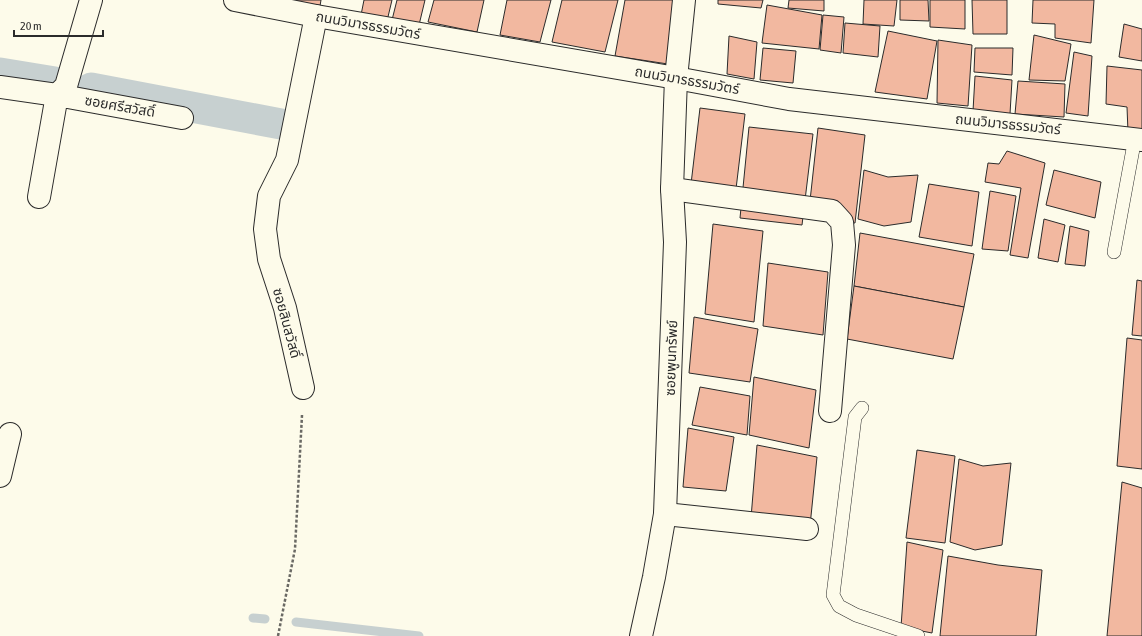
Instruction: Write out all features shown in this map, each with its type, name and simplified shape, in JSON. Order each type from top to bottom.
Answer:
[{"type":"street","points":[[39,197],[57,95],[66,86],[91,0]]},
{"type":"street","name":"ถนนวิมารธรรมวัตร์","points":[[240,0],[316,16],[789,99],[1139,139]]},
{"type":"street","name":"ซอยพูนทรัพย์","points":[[641,636],[654,577],[665,514],[674,257],[672,189],[676,78],[684,0]]},
{"type":"street","name":"ซอยสินสวัสดิ์","points":[[303,388],[285,308],[269,259],[265,229],[269,196],[287,160],[316,16]]},
{"type":"street","name":"ซอยศรีสวัสดิ์","points":[[0,87],[57,95],[182,118]]},
{"type":"street","points":[[672,189],[832,211],[842,222],[844,245],[830,411]]},
{"type":"street","points":[[0,476],[10,434]]},
{"type":"street","points":[[665,514],[807,528]]},
{"type":"lane","points":[[1114,252],[1139,139]]},
{"type":"lane","points":[[862,408],[855,417],[833,595],[838,606],[856,615],[918,636]]},
{"type":"path","points":[[278,636],[295,549],[303,388]]},
{"type":"building","points":[[282,0],[321,0],[320,6]]},
{"type":"building","points":[[364,0],[392,0],[387,21],[361,15]]},
{"type":"building","points":[[397,0],[425,0],[419,25],[392,20]]},
{"type":"building","points":[[434,0],[484,0],[477,32],[428,22]]},
{"type":"building","points":[[507,0],[551,0],[540,42],[500,35]]},
{"type":"building","points":[[562,0],[618,0],[605,52],[552,42]]},
{"type":"building","points":[[625,0],[677,0],[668,64],[615,56]]},
{"type":"building","points":[[718,0],[763,0],[761,8],[718,4]]},
{"type":"building","points":[[789,0],[824,0],[824,11],[788,8]]},
{"type":"building","points":[[864,0],[897,0],[894,26],[863,24]]},
{"type":"building","points":[[900,0],[928,0],[929,21],[900,20]]},
{"type":"building","points":[[930,0],[965,0],[965,29],[930,27]]},
{"type":"building","points":[[972,0],[1007,0],[1007,34],[973,34]]},
{"type":"building","points":[[1033,0],[1094,0],[1091,43],[1055,38],[1055,24],[1032,23]]},
{"type":"building","points":[[767,5],[822,15],[819,49],[762,43]]},
{"type":"building","points":[[823,15],[844,17],[841,53],[820,50]]},
{"type":"building","points":[[845,23],[880,26],[878,57],[843,53]]},
{"type":"building","points":[[1124,24],[1142,29],[1142,61],[1119,57]]},
{"type":"building","points":[[888,31],[937,41],[927,99],[875,92]]},
{"type":"building","points":[[1034,35],[1071,44],[1065,81],[1029,80]]},
{"type":"building","points":[[729,36],[757,42],[754,79],[727,74]]},
{"type":"building","points":[[938,40],[972,45],[968,106],[937,103]]},
{"type":"building","points":[[763,48],[796,51],[793,83],[760,80]]},
{"type":"building","points":[[975,48],[1013,48],[1012,75],[974,72]]},
{"type":"building","points":[[1074,52],[1092,56],[1088,116],[1066,113]]},
{"type":"building","points":[[1107,66],[1142,70],[1142,134],[1128,132],[1127,107],[1106,104]]},
{"type":"building","points":[[975,76],[1012,80],[1010,114],[973,111]]},
{"type":"building","points":[[1018,81],[1065,84],[1064,117],[1015,114]]},
{"type":"building","points":[[700,108],[745,114],[736,189],[691,184]]},
{"type":"building","points":[[749,127],[813,134],[802,225],[740,218]]},
{"type":"building","points":[[818,128],[865,135],[855,223],[808,219]]},
{"type":"building","points":[[1007,151],[1045,163],[1028,258],[1010,255],[1021,188],[985,182],[988,163],[999,164]]},
{"type":"building","points":[[864,170],[888,177],[918,175],[911,222],[884,226],[858,219]]},
{"type":"building","points":[[1054,170],[1101,182],[1095,218],[1046,205]]},
{"type":"building","points":[[929,184],[979,192],[972,246],[919,237]]},
{"type":"building","points":[[990,191],[1016,196],[1008,251],[982,249]]},
{"type":"building","points":[[1044,219],[1065,225],[1058,262],[1038,258]]},
{"type":"building","points":[[713,224],[763,231],[754,322],[705,314]]},
{"type":"building","points":[[1070,226],[1089,231],[1085,266],[1065,264]]},
{"type":"building","points":[[860,233],[974,254],[964,307],[854,286]]},
{"type":"building","points":[[768,263],[828,272],[823,335],[763,326]]},
{"type":"building","points":[[1137,280],[1142,281],[1142,336],[1132,335]]},
{"type":"building","points":[[854,286],[964,307],[953,359],[847,339]]},
{"type":"building","points":[[694,317],[758,329],[750,382],[689,373]]},
{"type":"building","points":[[1127,338],[1142,340],[1142,469],[1117,466]]},
{"type":"building","points":[[754,377],[816,390],[809,448],[749,435]]},
{"type":"building","points":[[700,387],[750,396],[747,435],[692,425]]},
{"type":"building","points":[[688,428],[734,437],[726,491],[683,487]]},
{"type":"building","points":[[757,445],[817,457],[810,526],[751,518]]},
{"type":"building","points":[[917,450],[955,456],[945,543],[906,538]]},
{"type":"building","points":[[959,459],[983,466],[1011,463],[1002,545],[975,550],[950,542]]},
{"type":"building","points":[[1122,482],[1142,488],[1142,636],[1107,636]]},
{"type":"building","points":[[907,542],[943,550],[932,633],[901,627]]},
{"type":"building","points":[[948,556],[998,565],[1042,570],[1036,636],[940,636]]},
{"type":"waterway","points":[[0,73],[55,82]]},
{"type":"waterway","points":[[91,88],[281,124]]},
{"type":"waterway","points":[[253,618],[265,619]]},
{"type":"waterway","points":[[296,622],[419,636]]}]
